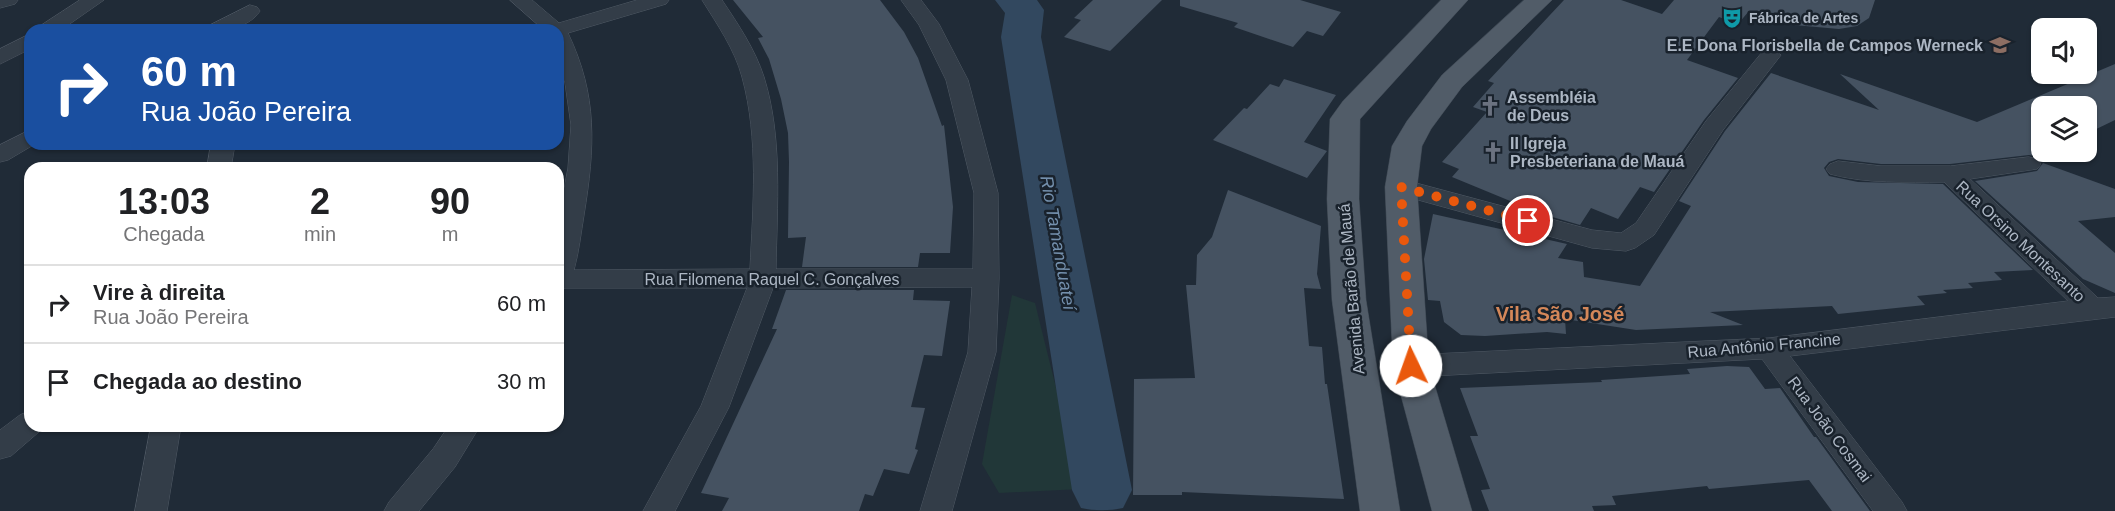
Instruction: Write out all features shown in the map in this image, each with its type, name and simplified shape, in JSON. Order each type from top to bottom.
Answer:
[{"type":"main road","name":"Avenida Barão de Mauá","points":[[1380,511],[1349,300],[1342,199],[1346,149],[1345,119],[1353,107],[1455,0]]},
{"type":"main road","points":[[1452,511],[1411,366],[1401,187],[1407,146],[1417,127],[1452,81],[1525,7]]},
{"type":"street","points":[[0,2],[8,0]]},
{"type":"street","points":[[56,24],[94,0]]},
{"type":"street","points":[[519,0],[548,24]]},
{"type":"street","points":[[564,29],[659,0]]},
{"type":"street","points":[[659,511],[715,407],[763,279],[766,176],[761,119],[753,76],[731,29],[712,0]]},
{"type":"street","points":[[911,0],[929,24],[957,80],[986,194],[986,278],[982,352],[950,471],[936,511]]},
{"type":"street","points":[[228,24],[250,14]]},
{"type":"street","points":[[0,58],[24,44]]},
{"type":"street","points":[[564,46],[572,64],[584,114],[582,161],[564,250]]},
{"type":"street","points":[[1401,187],[1592,238],[1626,242],[1645,230],[1714,126],[1770,55]]},
{"type":"street","points":[[0,177],[5,152],[24,141]]},
{"type":"street","points":[[1838,169],[1881,174],[1950,174],[2029,164]]},
{"type":"street","name":"Rua Orsino Montesanto","points":[[1950,174],[2104,308]]},
{"type":"street","name":"Rua Filomena Raquel C. Gonçalves","points":[[564,280],[986,278]]},
{"type":"street","name":"Rua Antônio Francine","points":[[1411,366],[1769,348],[2104,308]]},
{"type":"street","name":"Rua João Cosmai","points":[[1769,348],[1891,511]]},
{"type":"street","points":[[0,447],[24,428]]},
{"type":"street","points":[[151,511],[165,432]]},
{"type":"street","points":[[400,511],[444,458],[461,432]]},
{"type":"green space","points":[[1012,295],[1035,303],[1081,489],[999,493],[982,464]]},
{"type":"building","points":[[733,0],[880,0],[904,32],[918,58],[942,126],[944,125],[953,207],[950,253],[920,253],[918,267],[802,267],[806,237],[788,238],[788,133],[781,99],[769,59],[758,38],[763,37]]},
{"type":"building","points":[[1093,0],[1162,0],[1110,51],[1064,37],[1081,20],[1074,18]]},
{"type":"building","points":[[1180,0],[1300,0],[1341,12],[1323,36],[1307,31],[1293,47],[1234,27],[1238,23],[1180,6]]},
{"type":"building","points":[[1564,0],[1621,0],[1662,14],[1674,0],[1875,0],[1869,18],[1857,26],[1839,29],[1794,25],[1749,11],[1738,24],[1719,17],[1687,60],[1738,78],[1704,120],[1654,192],[1640,187],[1618,219],[1591,208],[1580,225],[1542,214],[1452,177],[1459,169],[1442,162],[1487,112],[1473,107],[1494,83],[1488,81]]},
{"type":"building","points":[[2115,64],[2115,120],[2097,129],[2097,96],[2039,96],[2067,84],[2097,84],[2097,72]]},
{"type":"building","points":[[1771,73],[1879,110],[1840,74],[1977,122],[2031,99],[2031,155],[1950,164],[1881,164],[1838,159],[1829,162],[1824,168],[1829,176],[1858,182],[1943,184],[2033,270],[1994,272],[2002,280],[1968,283],[1973,288],[1943,290],[1947,293],[1917,296],[1925,305],[1838,314],[1832,306],[1710,312],[1743,325],[1636,330],[1565,319],[1566,334],[1547,332],[1485,336],[1461,335],[1444,322],[1440,301],[1428,300],[1424,259],[1433,214],[1567,244],[1558,258],[1583,262],[1584,277],[1640,286],[1691,206],[1679,201],[1725,131]]},
{"type":"building","points":[[1284,79],[1336,95],[1304,142],[1327,151],[1307,178],[1213,140],[1270,84],[1279,87]]},
{"type":"building","points":[[2043,163],[2115,189],[2115,217],[2078,221],[2115,253],[2115,293],[2083,279],[1975,181],[2037,171]]},
{"type":"building","points":[[1228,190],[1321,226],[1317,274],[1321,289],[1304,288],[1309,346],[1322,347],[1325,384],[1327,384],[1344,499],[1182,492],[1182,495],[1133,495],[1134,379],[1195,378],[1186,285],[1196,285],[1197,255],[1212,237]]},
{"type":"building","points":[[786,290],[914,290],[913,300],[950,301],[942,356],[924,355],[911,407],[925,408],[915,449],[918,450],[909,474],[884,469],[873,496],[865,494],[859,511],[722,511],[729,498],[701,493],[777,329],[772,329]]},
{"type":"building","points":[[1749,367],[1765,389],[1780,388],[1870,511],[1832,511],[1809,480],[1709,489],[1707,486],[1612,496],[1616,505],[1592,506],[1594,511],[1489,511],[1481,490],[1490,489],[1470,436],[1478,436],[1460,388],[1602,382],[1601,380],[1690,374],[1687,369]]},
{"type":"waterway","name":"Rio Tamanduateí","points":[[1014,0],[1025,10],[1021,37],[1102,490]]},
{"type":"place","name":"Fábrica de Artes","points":[[1732,18]]},
{"type":"place","name":"E.E Dona Florisbella de Campos Werneck","points":[[2000,45]]},
{"type":"place","name":"Assembléia de Deus","points":[[1490,106]]},
{"type":"place","name":"II Igreja Presbeteriana de Mauá","points":[[1493,152]]},
{"type":"district","name":"Vila São José","points":[[1560,314]]},
{"type":"route","points":[[1411,366],[1401,187],[1528,221]]}]
